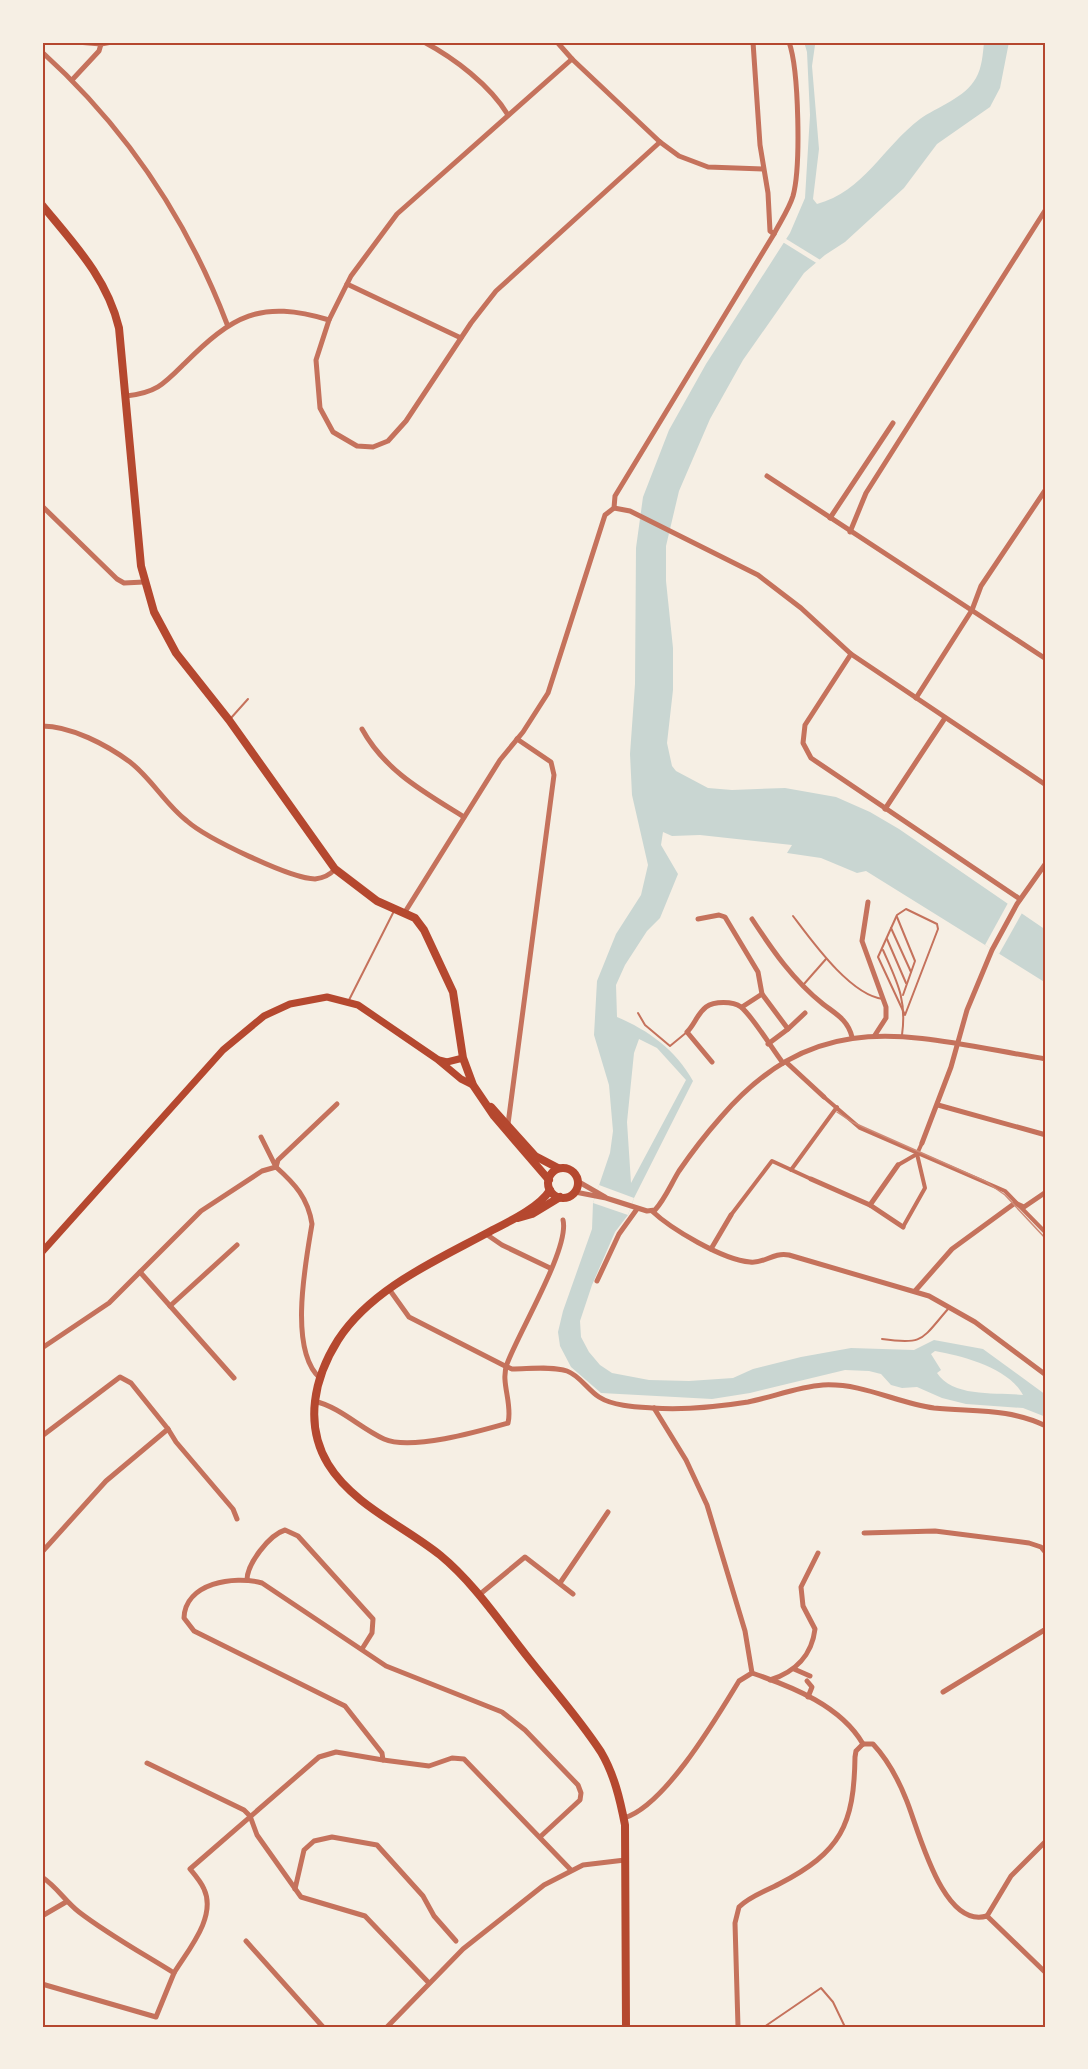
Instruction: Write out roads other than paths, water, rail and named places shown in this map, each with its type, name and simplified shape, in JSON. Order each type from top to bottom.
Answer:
[{"type":"main road","points":[[42,205],[91,264],[107,290],[119,328],[144,582],[154,612],[166,637],[229,720],[335,869],[363,892],[405,912],[424,930],[448,977],[457,1007],[464,1058],[474,1085],[509,1136],[549,1179],[550,1190],[540,1201],[515,1218],[389,1289],[367,1305],[345,1330],[320,1378],[314,1401],[314,1421],[319,1446],[340,1480],[361,1499],[456,1569],[601,1753],[619,1793],[624,1818],[626,2027]]},
{"type":"main road","points":[[42,1252],[209,1064],[264,1016],[303,999],[327,997],[349,1001],[367,1010],[437,1059],[461,1079],[474,1085]]},
{"type":"main road","points":[[437,1059],[447,1062],[464,1058]]},
{"type":"main road","points":[[485,1103],[508,1124],[535,1155],[558,1168],[572,1171],[579,1182],[575,1192],[567,1197],[560,1197],[532,1214],[515,1218]]},
{"type":"main road","points":[[549,1179],[558,1168]]},
{"type":"main road","points":[[550,1190],[560,1197]]},
{"type":"street","points":[[76,42],[101,44],[112,42]]},
{"type":"street","points":[[424,42],[481,84],[508,115]]},
{"type":"street","points":[[557,42],[660,142],[679,156],[700,165],[733,169],[763,169]]},
{"type":"street","points":[[753,42],[763,169],[768,193],[770,231],[774,234]]},
{"type":"street","points":[[405,912],[500,760],[537,712],[556,674],[605,515],[614,508],[615,496],[774,234],[792,199],[797,170],[795,69],[789,42]]},
{"type":"street","points":[[72,80],[99,51],[101,44]]},
{"type":"street","points":[[42,52],[72,80],[125,140],[159,186],[204,266],[227,324]]},
{"type":"street","points":[[572,59],[397,214],[367,251],[329,320],[316,360],[320,408],[333,432],[357,446],[379,446],[395,435],[496,291],[660,142]]},
{"type":"street","points":[[850,532],[866,493],[931,394],[1046,209]]},
{"type":"street","points":[[347,284],[461,338]]},
{"type":"street","points":[[126,396],[157,389],[227,324],[253,315],[278,312],[313,315],[329,320]]},
{"type":"street","points":[[830,518],[893,423]]},
{"type":"street","points":[[767,476],[1046,659]]},
{"type":"street","points":[[916,698],[972,610],[981,586],[1046,489]]},
{"type":"street","points":[[42,506],[117,579],[132,584],[144,582]]},
{"type":"street","points":[[614,508],[630,511],[744,566],[783,593],[850,654],[1046,785]]},
{"type":"street","points":[[850,654],[805,725],[803,743],[816,763],[1020,899]]},
{"type":"street","points":[[885,809],[945,718]]},
{"type":"street","points":[[42,726],[72,732],[114,752],[141,773],[188,823],[223,844],[304,877],[321,878],[335,869]]},
{"type":"street","points":[[362,729],[372,748],[390,768],[464,817]]},
{"type":"street","points":[[508,1124],[554,775],[551,762],[517,739]]},
{"type":"street","points":[[870,1205],[898,1165],[917,1154],[938,1105],[967,1010],[992,950],[1020,899],[1046,863]]},
{"type":"street","points":[[868,902],[862,941],[883,999],[886,1018],[875,1035]]},
{"type":"street","points":[[698,920],[719,915],[728,920],[758,972],[762,994],[788,1029]]},
{"type":"street","points":[[752,919],[777,959],[802,986],[846,1022],[852,1038]]},
{"type":"street","points":[[712,1062],[687,1032],[696,1023],[698,1015],[714,1002],[742,1007],[762,994]]},
{"type":"street","points":[[742,1007],[784,1062],[860,1128],[1005,1191],[1046,1233]]},
{"type":"street","points":[[768,1044],[805,1013]]},
{"type":"street","points":[[652,1211],[658,1208],[680,1171],[720,1118],[745,1091],[784,1062],[826,1044],[875,1035],[902,1035],[1046,1059]]},
{"type":"street","points":[[276,1167],[278,1160],[337,1104]]},
{"type":"street","points":[[938,1105],[1046,1134]]},
{"type":"street","points":[[791,1170],[837,1107]]},
{"type":"street","points":[[261,1137],[276,1167],[299,1190],[310,1213],[312,1224],[301,1295],[301,1321],[310,1364],[320,1378]]},
{"type":"street","points":[[711,1249],[731,1215],[772,1161],[870,1205],[903,1227],[925,1188],[917,1154]]},
{"type":"street","points":[[42,1348],[96,1313],[201,1211],[262,1171],[276,1167]]},
{"type":"street","points":[[579,1182],[606,1198],[634,1208],[652,1211],[711,1249],[753,1263],[777,1253],[789,1255],[915,1291],[950,1307],[995,1335],[1046,1375]]},
{"type":"street","points":[[575,1192],[596,1194]]},
{"type":"street","points":[[1015,1203],[1024,1207],[1046,1192]]},
{"type":"street","points":[[915,1291],[952,1249],[1015,1203]]},
{"type":"street","points":[[597,1281],[634,1208]]},
{"type":"street","points":[[314,1401],[388,1440],[416,1441],[462,1437],[507,1423],[505,1366],[550,1268],[565,1228],[562,1220]]},
{"type":"street","points":[[486,1234],[502,1245],[550,1268]]},
{"type":"street","points":[[171,1306],[237,1245]]},
{"type":"street","points":[[140,1272],[234,1378]]},
{"type":"street","points":[[389,1289],[409,1317],[505,1366],[512,1369],[569,1371],[600,1398],[619,1404],[654,1408],[706,1407],[750,1401],[800,1388],[839,1385],[872,1389],[913,1404],[936,1408],[972,1408],[1027,1417],[1046,1426]]},
{"type":"street","points":[[42,1436],[120,1377],[130,1383],[168,1429],[176,1442],[233,1509],[237,1519]]},
{"type":"street","points":[[654,1408],[686,1460],[707,1505],[745,1631],[752,1673]]},
{"type":"street","points":[[42,1552],[106,1481],[168,1429]]},
{"type":"street","points":[[560,1583],[608,1512]]},
{"type":"street","points":[[247,1580],[247,1572],[251,1564],[274,1536],[285,1530],[298,1536],[373,1618],[372,1633],[362,1649]]},
{"type":"street","points":[[864,1533],[935,1531],[1029,1543],[1041,1547],[1046,1553]]},
{"type":"street","points":[[770,1680],[794,1669],[806,1654],[815,1633],[813,1624],[803,1606],[801,1587],[818,1553]]},
{"type":"street","points":[[478,1595],[525,1557],[573,1594]]},
{"type":"street","points":[[383,1760],[382,1753],[345,1706],[194,1631],[184,1618],[185,1607],[191,1597],[214,1584],[247,1580],[262,1582],[400,1672],[502,1712],[525,1730],[578,1785],[580,1800],[540,1837]]},
{"type":"street","points":[[943,1692],[1046,1629]]},
{"type":"street","points":[[794,1669],[808,1679],[812,1687],[808,1697]]},
{"type":"street","points":[[752,1673],[808,1697],[850,1726],[863,1744]]},
{"type":"street","points":[[624,1818],[643,1808],[688,1761],[740,1682],[752,1673]]},
{"type":"street","points":[[738,2027],[735,1923],[739,1907],[806,1869],[827,1852],[838,1838],[854,1802],[855,1757],[856,1751],[863,1744],[873,1744],[892,1769],[908,1802],[926,1857],[941,1885],[970,1915],[979,1918],[987,1916],[1011,1876],[1046,1841]]},
{"type":"street","points":[[42,1984],[156,2017],[174,1973],[204,1924],[206,1896],[190,1869],[313,1762],[330,1752],[429,1766],[452,1758],[464,1759],[570,1869]]},
{"type":"street","points":[[147,1763],[244,1810],[250,1816],[257,1835],[301,1897],[366,1916],[428,1982]]},
{"type":"street","points":[[295,1889],[302,1856],[314,1840],[332,1837],[376,1845],[423,1896],[434,1916],[456,1941]]},
{"type":"street","points":[[387,2027],[428,1982],[509,1911],[544,1885],[570,1869],[596,1862],[625,1860]]},
{"type":"street","points":[[42,1877],[54,1885],[66,1902],[174,1973]]},
{"type":"street","points":[[42,1916],[66,1902]]},
{"type":"street","points":[[987,1916],[1046,1973]]},
{"type":"street","points":[[246,1941],[323,2027]]},
{"type":"lane","points":[[229,720],[248,699]]},
{"type":"lane","points":[[349,1001],[395,908]]},
{"type":"lane","points":[[902,1035],[905,1015],[938,929],[933,920],[906,909],[897,915],[878,957],[892,992],[905,1015]]},
{"type":"lane","points":[[897,915],[915,961],[903,995],[905,1015]]},
{"type":"lane","points":[[793,916],[826,958],[872,998],[883,999]]},
{"type":"lane","points":[[891,927],[911,972]]},
{"type":"lane","points":[[887,938],[906,983]]},
{"type":"lane","points":[[882,948],[903,995]]},
{"type":"lane","points":[[802,986],[826,958]]},
{"type":"lane","points":[[638,1013],[645,1025],[670,1046],[687,1032]]},
{"type":"lane","points":[[882,1339],[913,1343],[921,1340],[950,1307]]},
{"type":"lane","points":[[764,2027],[821,1988],[833,2002],[845,2027]]},
{"type":"tram line","points":[[837,1112],[852,1122],[985,1181],[1005,1195],[1046,1239]]}]
